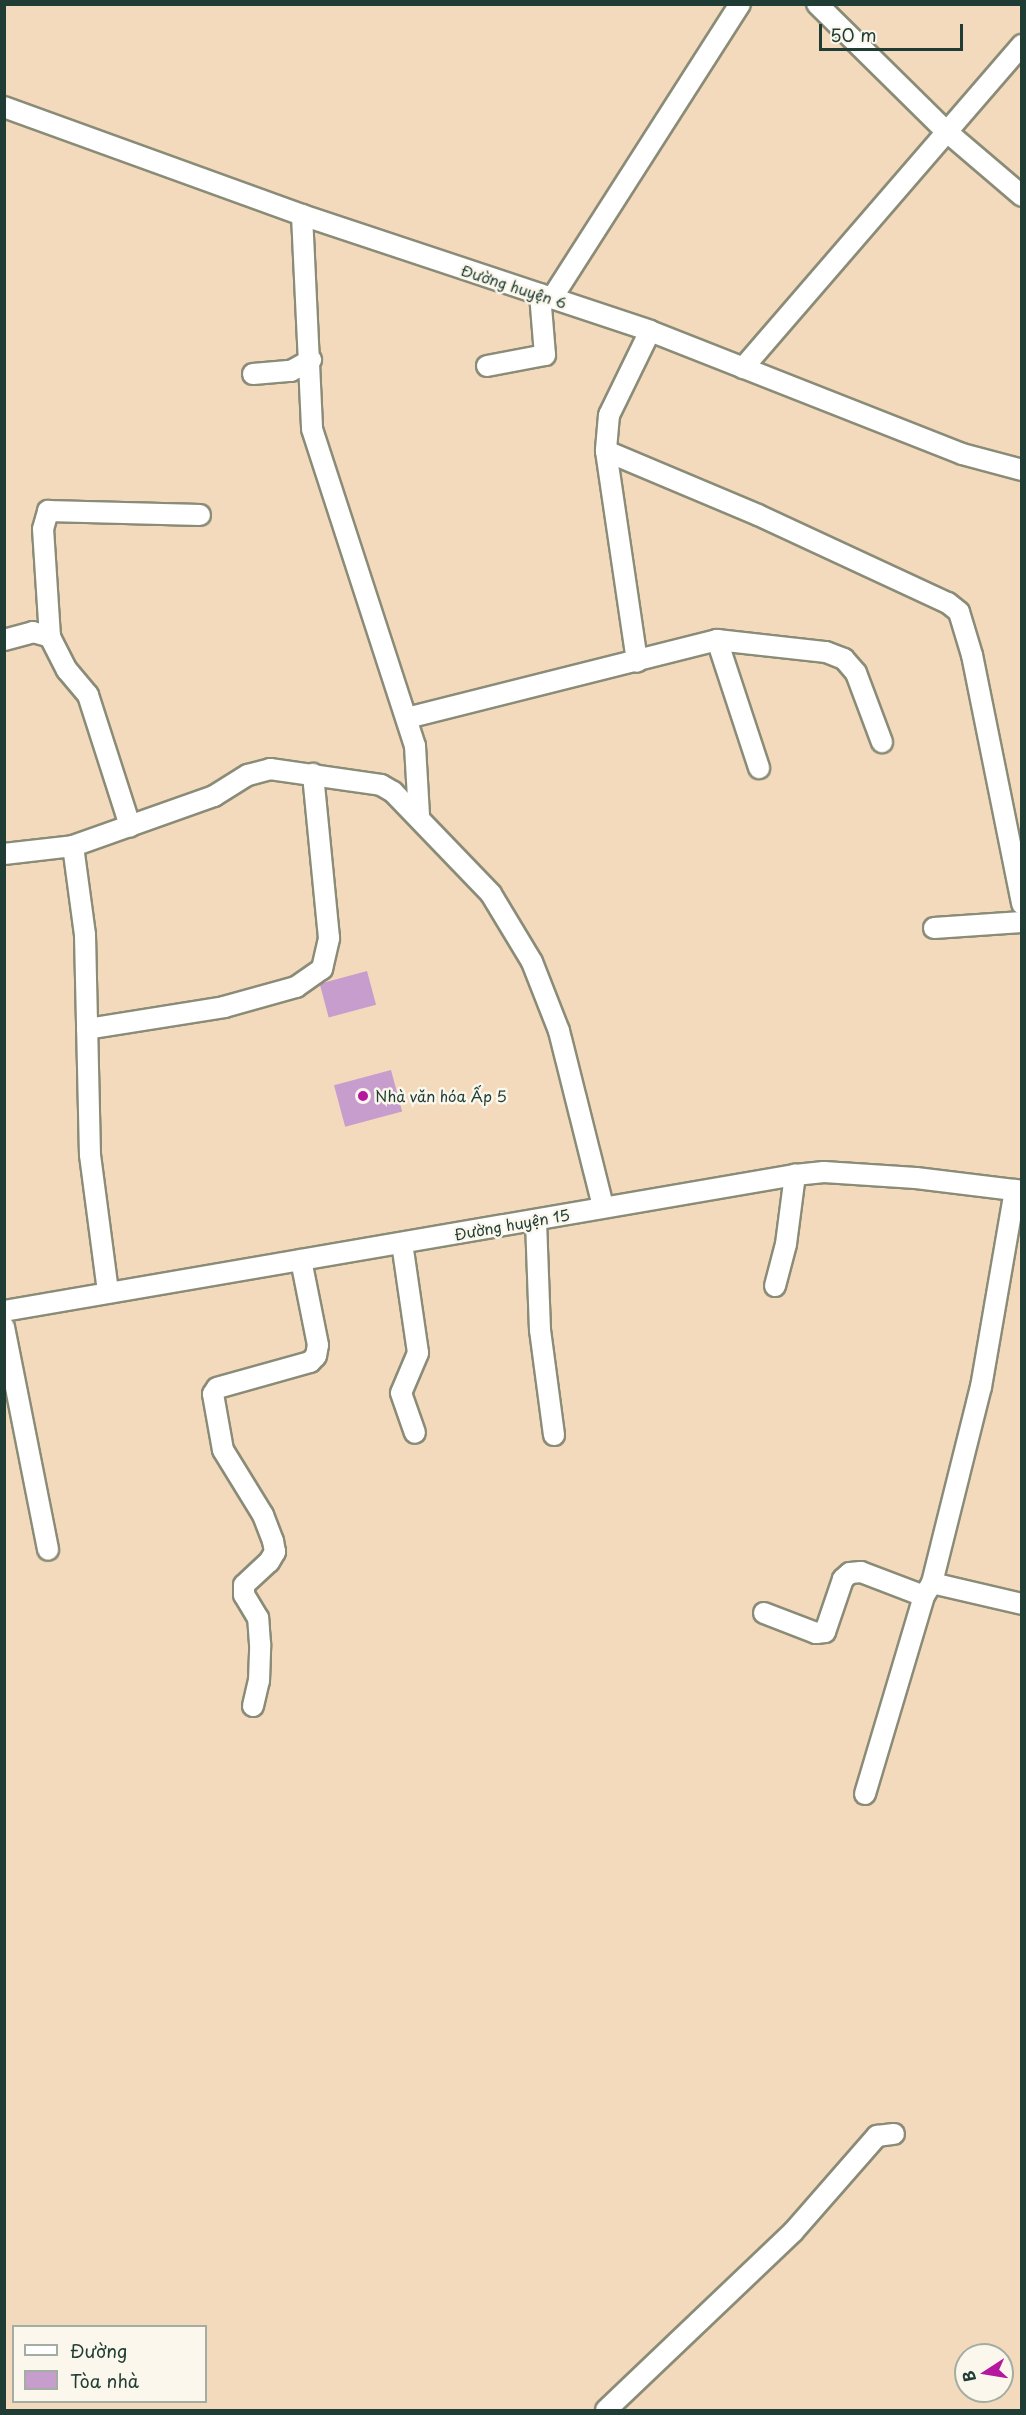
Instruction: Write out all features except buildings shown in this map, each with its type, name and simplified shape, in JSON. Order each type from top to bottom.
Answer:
[{"type":"street","points":[[487,366],[545,355],[546,296],[740,4]]},
{"type":"street","points":[[818,4],[946,131],[1022,196]]},
{"type":"street","points":[[743,368],[1022,45]]},
{"type":"street","name":"Đường huyện 6","points":[[4,107],[302,215],[650,331],[962,454],[1022,470]]},
{"type":"street","points":[[302,215],[312,429],[317,450],[337,498],[407,718],[419,771],[419,815]]},
{"type":"street","points":[[637,662],[606,450],[609,415],[650,331]]},
{"type":"street","points":[[253,374],[291,371],[310,360]]},
{"type":"street","points":[[606,450],[769,520],[948,603],[959,612],[972,655],[1022,904]]},
{"type":"street","points":[[130,826],[88,695],[67,670],[50,637],[43,529],[48,512],[200,515]]},
{"type":"street","points":[[4,640],[33,632],[50,637]]},
{"type":"street","points":[[407,718],[637,662],[717,640],[826,652],[844,658],[856,673],[882,742]]},
{"type":"street","points":[[717,640],[759,768]]},
{"type":"street","points":[[4,854],[73,846],[214,796],[248,775],[280,769],[381,785],[419,815],[491,894],[532,962],[559,1031],[603,1206]]},
{"type":"street","points":[[87,1029],[224,1007],[296,987],[322,969],[329,938],[313,774]]},
{"type":"street","points":[[73,846],[85,935],[90,1155],[108,1292]]},
{"type":"street","points":[[934,928],[1022,922]]},
{"type":"street","name":"Đường huyện 15","points":[[4,1311],[536,1221],[603,1206],[795,1175],[824,1172],[915,1178],[1018,1190]]},
{"type":"street","points":[[775,1286],[786,1244],[795,1175]]},
{"type":"street","points":[[865,1794],[928,1589],[981,1387],[1018,1190]]},
{"type":"street","points":[[536,1221],[540,1330],[554,1435]]},
{"type":"street","points":[[402,1243],[418,1353],[401,1393],[415,1433]]},
{"type":"street","points":[[253,1706],[260,1681],[260,1644],[258,1618],[244,1595],[244,1585],[269,1562],[275,1552],[263,1515],[223,1450],[213,1394],[218,1388],[310,1362],[316,1356],[318,1345],[301,1260]]},
{"type":"street","points":[[4,1327],[48,1550]]},
{"type":"street","points":[[764,1613],[816,1633],[825,1632],[830,1626],[843,1579],[850,1572],[861,1572],[928,1589],[1022,1604]]},
{"type":"street","points":[[606,2410],[793,2232],[877,2136],[894,2134]]},
{"type":"place","name":"Nhà văn hóa Ấp 5","points":[[363,1096]]}]
